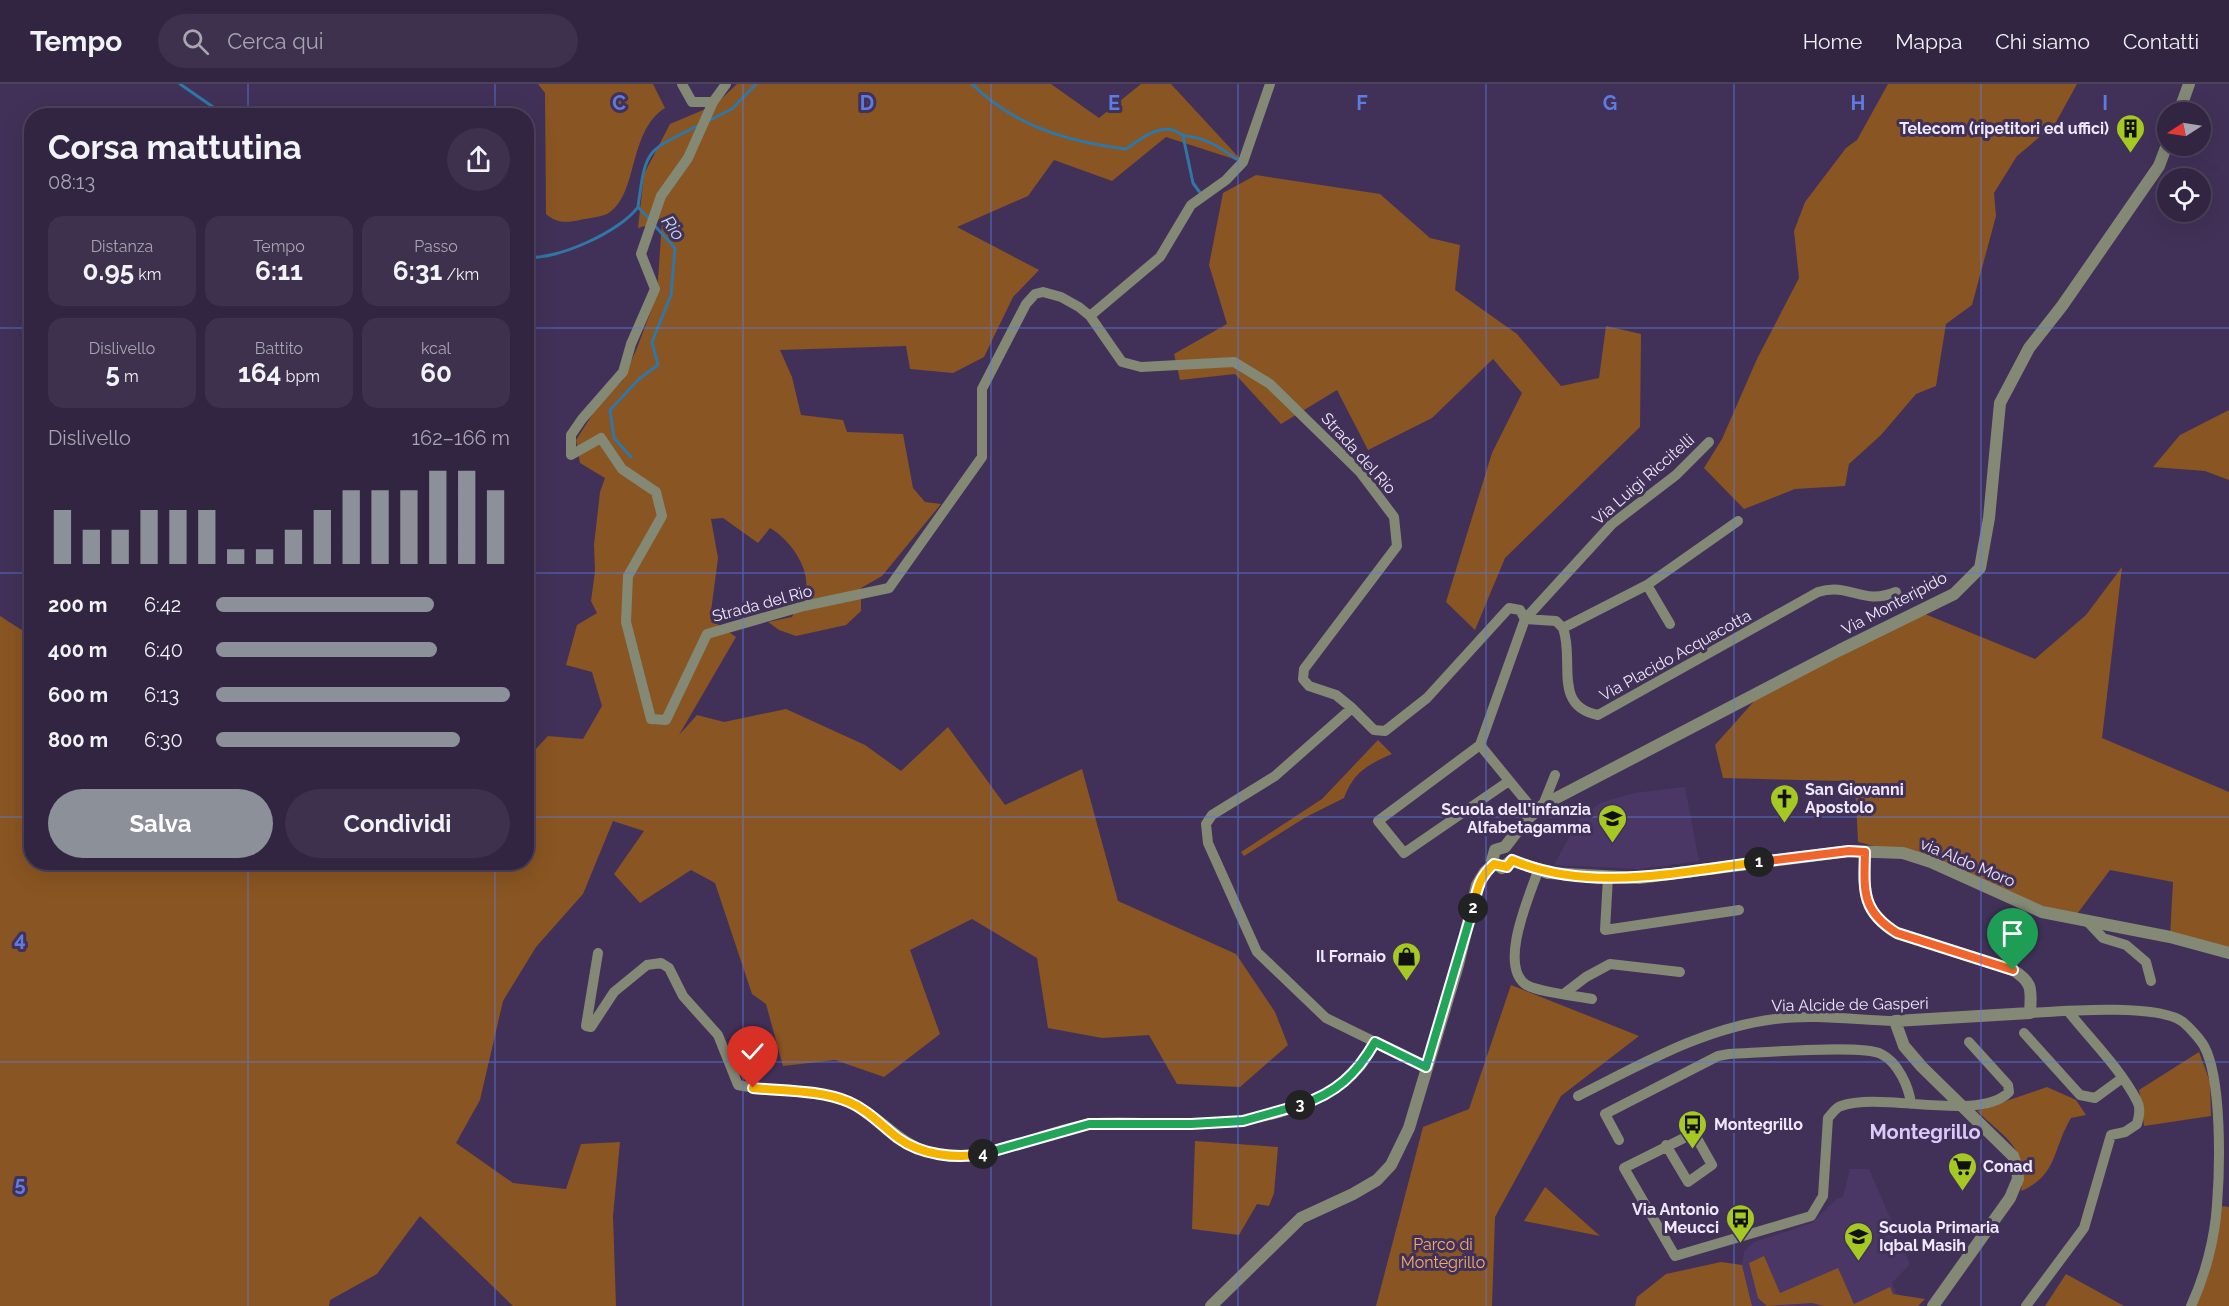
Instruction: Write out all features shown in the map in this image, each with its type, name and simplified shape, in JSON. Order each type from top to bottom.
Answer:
[{"type":"street","points":[[681,84],[692,102],[713,102]]},
{"type":"street","name":"Strada del Rio","points":[[726,84],[713,102],[688,158],[661,196],[641,254],[655,289],[623,372],[571,435],[572,455],[601,438],[622,469],[656,492],[662,516],[628,576],[626,622],[651,719],[666,720],[707,634],[804,606],[889,588],[982,457],[982,389],[1026,304],[1035,294],[1043,292],[1061,297],[1090,316],[1122,362],[1141,367],[1234,362],[1270,384],[1352,464],[1394,517],[1397,546],[1304,669],[1303,679],[1309,686],[1336,695],[1352,708]]},
{"type":"street","points":[[1090,316],[1160,257],[1191,204],[1226,180],[1243,162],[1270,84]]},
{"type":"street","points":[[2183,102],[2189,84]]},
{"type":"street","name":"Via Monteripido","points":[[1506,847],[1511,837],[1539,808],[1840,650],[1954,594],[1980,568],[1989,518],[2000,403],[2029,348],[2062,306],[2152,175],[2161,156]]},
{"type":"street","name":"Via Luigi Riccitelli","points":[[1524,623],[1612,524],[1676,475],[1709,442]]},
{"type":"street","points":[[1524,623],[1556,621],[1563,628],[1647,585],[1738,521]]},
{"type":"street","points":[[1647,585],[1670,624]]},
{"type":"street","name":"Via Placido Acquacotta","points":[[1563,628],[1570,693],[1575,705],[1583,712],[1598,715],[1818,592],[1833,587],[1866,598],[1896,592]]},
{"type":"street","points":[[1426,1067],[1326,1018],[1257,952],[1208,843],[1206,824],[1212,815],[1275,776],[1352,708],[1374,730],[1385,731],[1426,698],[1509,608],[1520,610],[1524,623],[1480,746],[1378,821],[1404,853],[1509,781]]},
{"type":"street","points":[[1480,746],[1509,781],[1539,808],[1555,775]]},
{"type":"street","points":[[1506,847],[1512,852],[1512,860],[1502,868],[1494,864],[1492,857],[1495,850],[1506,847]]},
{"type":"street","name":"via Aldo Moro","points":[[1512,860],[1538,871],[1639,878],[1849,851],[1903,853],[1930,862],[2042,912],[2170,937],[2229,953]]},
{"type":"street","points":[[1865,852],[1864,893],[1871,911],[1883,924],[1897,933],[2013,970],[2027,978],[2031,991],[2030,1013],[2148,1012],[2182,1021],[2204,1047],[2215,1081],[2218,1133],[2217,1206],[2201,1281],[2191,1306]]},
{"type":"street","points":[[1211,1306],[1301,1218],[1377,1180],[1391,1165],[1409,1128],[1458,965],[1477,885],[1485,872],[1494,864]]},
{"type":"street","points":[[1538,871],[1515,944],[1514,963],[1517,976],[1527,986],[1592,999]]},
{"type":"street","points":[[1608,877],[1605,930],[1739,910]]},
{"type":"street","points":[[2087,921],[2103,938],[2126,945],[2146,962],[2151,981]]},
{"type":"street","points":[[598,953],[586,1026],[591,1027],[614,992],[639,971],[647,965],[661,963],[669,968],[683,996],[718,1035],[738,1085],[804,1093],[849,1102],[900,1140],[926,1151],[952,1156],[974,1156],[1002,1150],[1089,1124],[1191,1124],[1265,1117],[1307,1102],[1335,1088],[1360,1068],[1375,1042]]},
{"type":"street","points":[[1565,993],[1586,976],[1610,963],[1680,972]]},
{"type":"street","points":[[2025,1306],[2084,1228],[2111,1135],[2125,1132],[2138,1124],[2140,1112],[2138,1102],[2121,1078],[2068,1011]]},
{"type":"street","name":"Via Alcide de Gasperi","points":[[1578,1096],[1677,1046],[1719,1030],[1776,1018],[1895,1021],[2030,1013]]},
{"type":"street","points":[[1895,1021],[1904,1046],[1959,1106],[2008,1149],[2018,1167],[2015,1189],[2004,1207],[1933,1306]]},
{"type":"street","points":[[2024,1033],[2080,1095],[2095,1098],[2121,1078]]},
{"type":"street","points":[[1666,1145],[1688,1182],[1712,1165],[1694,1133],[1666,1145],[1624,1167],[1675,1256],[1811,1215],[1823,1196],[1828,1118],[1839,1106],[1911,1104],[1959,1106],[2003,1098],[2008,1092],[2008,1085],[1970,1042]]},
{"type":"street","points":[[1618,1140],[1605,1114],[1718,1056],[1729,1054],[1857,1050],[1879,1052],[1888,1058],[1901,1076],[1910,1094],[1911,1104]]},
{"type":"shaded area","points":[[1685,787],[1699,861],[1639,869],[1554,865],[1579,819],[1600,803],[1634,793]]},
{"type":"shaded area","points":[[1850,1169],[1869,1169],[1910,1264],[1892,1283],[1897,1295],[1893,1294],[1866,1306],[1752,1306],[1742,1265],[1744,1251],[1754,1242],[1812,1223],[1836,1199],[1843,1197]]},
{"type":"green space","points":[[538,84],[653,84],[665,108],[644,132],[624,193],[617,205],[607,214],[566,222],[557,221],[546,214],[545,93]]},
{"type":"green space","points":[[737,84],[1051,84],[1099,118],[1141,84],[1171,84],[1243,162],[1166,137],[1112,181],[1054,160],[1028,196],[957,227],[1039,270],[1013,297],[984,357],[953,373],[910,369],[906,346],[780,350],[792,377],[801,415],[843,420],[847,432],[903,434],[913,488],[925,502],[941,504],[882,576],[861,588],[861,611],[846,625],[796,636],[779,630],[768,622],[792,617],[804,594],[806,579],[796,553],[784,538],[770,528],[758,543],[723,518],[711,519],[718,558],[710,619],[736,637],[679,735],[697,715],[724,722],[786,709],[865,745],[901,771],[948,727],[1005,805],[1082,769],[1118,901],[1236,954],[1275,1012],[1288,1045],[1240,1087],[1177,1084],[1149,1035],[1102,1038],[1048,1028],[1037,958],[972,919],[910,950],[940,1034],[884,1077],[835,1060],[783,1066],[766,1004],[752,994],[715,883],[691,870],[640,903],[614,874],[644,831],[613,821],[583,894],[536,947],[503,1001],[480,1100],[456,1143],[513,1183],[566,1189],[581,1144],[620,1142],[613,1216],[616,1306],[513,1306],[420,1216],[377,1274],[330,1300],[329,1306],[0,1306],[0,616],[24,631],[24,870],[534,870],[534,751],[548,736],[583,739],[602,706],[592,672],[566,665],[577,625],[597,613],[591,601],[595,571],[594,545],[600,492],[605,478],[580,463],[576,440],[594,412],[623,380],[657,295],[662,221],[638,228],[644,174],[670,124],[715,105]]},
{"type":"green space","points":[[1888,84],[2077,84],[2055,124],[2017,156],[1994,193],[1996,216],[1972,305],[1946,324],[1936,386],[1916,394],[1881,435],[1849,464],[1845,486],[1795,489],[1744,509],[1704,468],[1722,439],[1757,359],[1799,278],[1794,231],[1805,202],[1846,148],[1857,140]]},
{"type":"green space","points":[[1256,175],[1380,194],[1430,238],[1460,245],[1455,290],[1517,334],[1561,386],[1599,378],[1606,326],[1641,334],[1640,427],[1505,558],[1475,630],[1446,602],[1492,453],[1522,393],[1493,359],[1432,418],[1368,450],[1337,390],[1281,424],[1235,374],[1180,380],[1174,354],[1227,324],[1209,265],[1223,193]]},
{"type":"green space","points":[[2229,410],[2229,480],[2205,471],[2153,467],[2180,435]]},
{"type":"green space","points":[[2122,567],[2102,738],[2229,792],[2229,953],[2170,937],[2173,882],[2110,870],[2074,918],[1903,853],[1858,842],[1856,800],[1852,787],[1843,781],[1723,778],[1715,745],[1765,689],[1920,612],[2035,659],[2086,615]]},
{"type":"green space","points":[[1378,740],[1392,754],[1362,770],[1352,782],[1344,798],[1306,817],[1244,856],[1241,852],[1322,799]]},
{"type":"green space","name":"Parco di Montegrillo","points":[[1511,985],[1639,1036],[1561,1096],[1495,1217],[1492,1306],[1376,1306],[1423,1127],[1469,1109]]},
{"type":"green space","points":[[2199,1052],[2210,1082],[2211,1116],[2144,1126],[2139,1090]]},
{"type":"green space","points":[[2047,1087],[2076,1100],[2086,1115],[2071,1118],[2048,1169],[2033,1185],[2021,1191],[2023,1176],[2018,1154],[2005,1137],[1977,1111]]},
{"type":"green space","points":[[1195,1141],[1278,1147],[1274,1193],[1269,1206],[1257,1204],[1239,1235],[1192,1229]]},
{"type":"green space","points":[[1545,1187],[1600,1236],[1524,1221]]},
{"type":"green space","points":[[2221,1206],[2229,1207],[2229,1306],[2195,1306]]},
{"type":"green space","points":[[1764,1256],[1780,1293],[1838,1268],[1854,1304],[1890,1287],[1893,1294],[1925,1299],[1918,1306],[1824,1306],[1812,1303],[1767,1306],[1758,1298],[1749,1263]]},
{"type":"green space","points":[[1721,1262],[1742,1265],[1752,1306],[1635,1306],[1637,1297],[1666,1274]]},
{"type":"green space","points":[[2066,1274],[2124,1306],[2045,1306]]},
{"type":"waterway","points":[[180,84],[214,108]]},
{"type":"waterway","name":"Rio","points":[[708,121],[732,109],[756,84]]},
{"type":"waterway","points":[[972,84],[988,99],[1024,121],[1043,130],[1084,142],[1126,149],[1154,132],[1167,129],[1212,144],[1236,159]]},
{"type":"waterway","name":"Rio","points":[[651,221],[638,207],[647,162],[659,147],[699,125]]},
{"type":"waterway","points":[[1183,136],[1193,183],[1201,194]]},
{"type":"waterway","points":[[534,257],[554,254],[587,242],[618,226],[638,207]]},
{"type":"waterway","name":"Rio","points":[[631,457],[614,438],[610,410],[639,379],[658,365],[652,342],[671,295],[675,248],[655,226]]},
{"type":"place","name":"Telecom (ripetitori ed uffici)","points":[[2130,154]]},
{"type":"place","name":"San Giovanni Apostolo","points":[[1784,824]]},
{"type":"place","name":"Scuola dell'infanzia Alfabetagamma","points":[[1612,844]]},
{"type":"place","name":"Il Fornaio","points":[[1407,982]]},
{"type":"place","name":"Montegrillo","points":[[1693,1150]]},
{"type":"place","name":"Conad","points":[[1962,1192]]},
{"type":"place","name":"Via Antonio Meucci","points":[[1740,1244]]},
{"type":"place","name":"Scuola Primaria Iqbal Masih","points":[[1858,1262]]},
{"type":"district","name":"Montegrillo","points":[[1925,1132]]},
{"type":"route","points":[[753,1088],[804,1093],[849,1102],[864,1110],[900,1140],[926,1151],[952,1156],[974,1156],[1002,1150],[1089,1124],[1191,1124],[1243,1121],[1265,1117],[1307,1102],[1335,1088],[1360,1068],[1375,1042],[1426,1067],[1473,912],[1477,885],[1485,872],[1494,864],[1502,868],[1507,867],[1512,860],[1538,871],[1562,875],[1639,878],[1849,851],[1865,852],[1864,893],[1871,911],[1883,924],[1897,933],[2013,970]]}]
